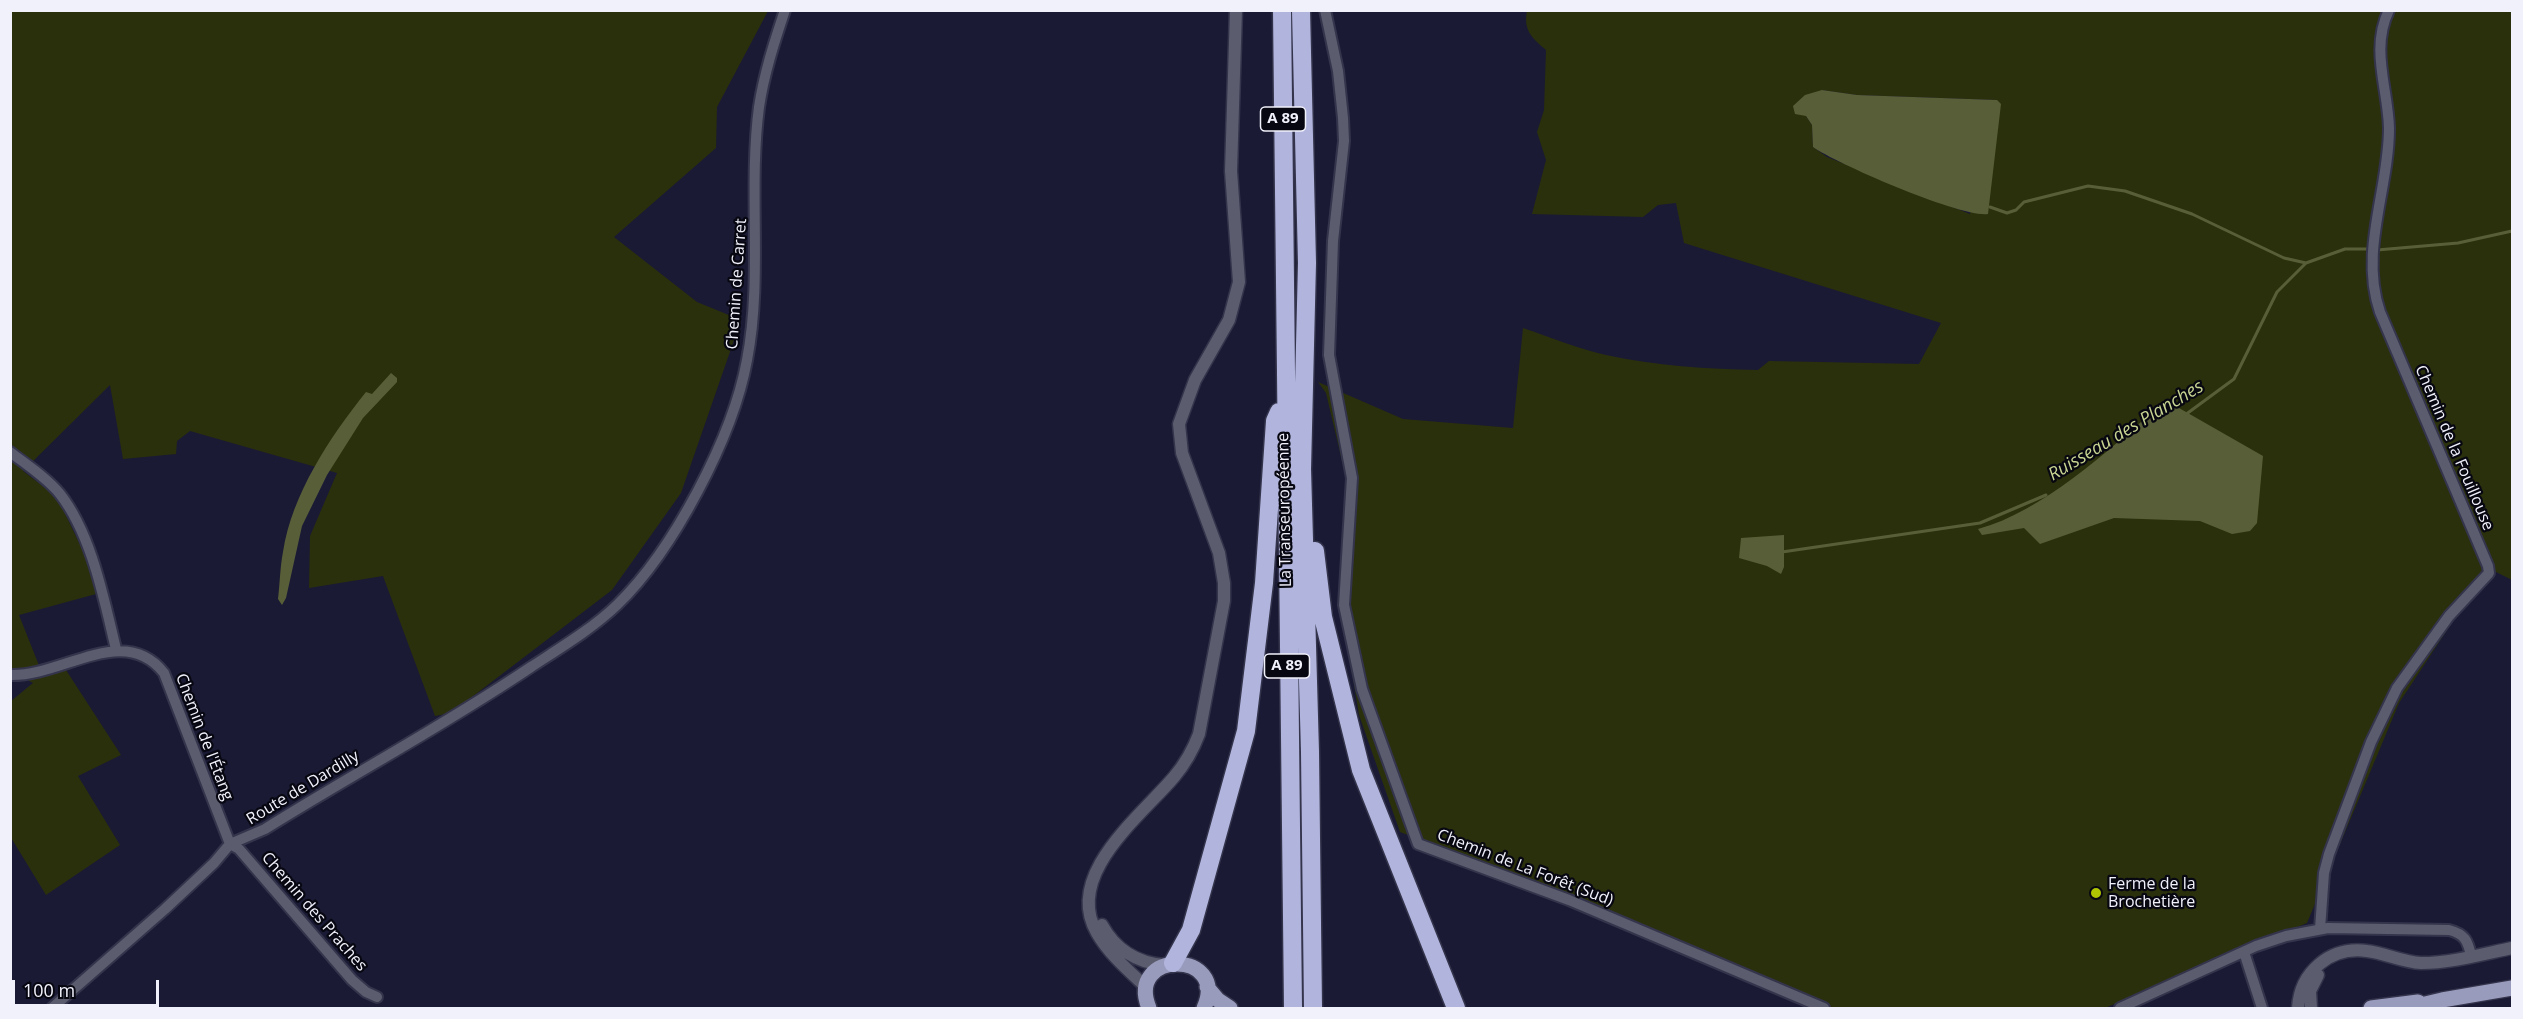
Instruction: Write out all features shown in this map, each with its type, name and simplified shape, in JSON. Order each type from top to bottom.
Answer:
[{"type":"highway","name":"La Transeuropéenne","points":[[1282,10],[1293,1008]]},
{"type":"highway","name":"La Transeuropéenne","points":[[1301,10],[1307,263],[1302,469],[1311,763],[1313,1008]]},
{"type":"highway","points":[[1168,964],[1191,930],[1246,731],[1264,583],[1275,421],[1286,395]]},
{"type":"highway","points":[[1302,469],[1311,497],[1323,617],[1350,732],[1375,807],[1456,1008]]},
{"type":"main road","points":[[1147,1002],[1156,971],[1168,964],[1191,966],[1204,978],[1207,987],[1208,997],[1204,1008]]},
{"type":"main road","points":[[1207,987],[1218,1000],[1230,1008]]},
{"type":"main road","points":[[2370,1008],[2442,1000],[2512,988]]},
{"type":"main road","points":[[2408,1008],[2442,1000]]},
{"type":"street","name":"Chemin de Carret","points":[[594,624],[617,605],[666,541],[689,505],[722,440],[737,400],[747,361],[754,309],[759,109],[767,62],[785,10]]},
{"type":"street","points":[[1147,1002],[1096,932],[1090,913],[1091,892],[1096,871],[1110,847],[1175,776],[1192,752],[1199,734],[1224,601],[1219,553],[1184,461],[1179,424],[1195,380],[1229,320],[1239,282],[1231,171],[1236,10]]},
{"type":"street","name":"Chemin de La Forêt (Sud)","points":[[1325,10],[1338,71],[1344,141],[1333,241],[1329,355],[1352,478],[1344,605],[1362,689],[1418,844],[1569,900],[1824,1008]]},
{"type":"street","name":"Chemin de la Fouillouse","points":[[2320,929],[2324,873],[2329,854],[2382,717],[2397,688],[2435,634],[2489,573],[2380,312],[2372,283],[2373,246],[2389,129],[2380,60],[2380,28],[2389,10]]},
{"type":"street","points":[[10,452],[58,492],[67,504],[97,569],[116,650],[36,673],[10,675]]},
{"type":"street","name":"Route de Dardilly","points":[[52,1008],[165,909],[214,863],[230,844],[265,829],[473,705],[594,624]]},
{"type":"street","name":"Chemin de l'Étang","points":[[116,650],[136,652],[147,657],[164,673],[230,844]]},
{"type":"street","name":"Chemin des Praches","points":[[230,844],[239,849],[352,980],[366,992],[377,997]]},
{"type":"street","points":[[1091,892],[1103,927],[1116,945],[1146,964],[1168,964]]},
{"type":"street","points":[[2120,1008],[2244,952],[2286,936],[2320,929],[2449,930],[2461,933],[2465,937],[2471,956]]},
{"type":"street","points":[[2298,1008],[2301,988],[2314,969],[2331,955],[2346,951],[2367,951],[2421,963],[2512,948]]},
{"type":"street","points":[[2311,1008],[2310,991],[2315,978],[2326,965],[2346,951]]},
{"type":"street","points":[[2244,952],[2262,1008]]},
{"type":"shaded area","points":[[10,11],[768,11],[717,107],[716,148],[614,237],[697,302],[741,320],[681,493],[612,590],[451,713],[435,716],[383,576],[309,588],[310,536],[337,473],[190,431],[177,441],[176,454],[123,459],[110,385],[23,471],[57,497],[86,557],[96,594],[19,615],[42,673],[66,670],[121,755],[78,776],[120,845],[46,895],[10,836],[11,701],[33,683],[10,671]]},
{"type":"shaded area","points":[[1527,11],[2512,11],[2512,580],[2488,568],[2399,703],[2307,923],[2105,1008],[1834,1008],[1584,901],[1400,832],[1359,715],[1344,608],[1346,478],[1326,393],[1318,382],[1403,419],[1513,428],[1523,328],[1585,350],[1625,359],[1682,366],[1758,370],[1769,361],[1919,364],[1941,323],[1684,243],[1676,203],[1658,205],[1643,217],[1532,214],[1546,160],[1537,132],[1544,110],[1546,50],[1530,33],[1526,18]],"holes":[[[1822,90],[1857,95],[1997,100],[1970,214],[1827,157],[1813,147],[1812,125],[1806,116]]]},
{"type":"shaded area","points":[[1822,90],[1857,95],[1997,100],[2001,104],[1988,214],[1953,208],[1928,199],[1872,177],[1813,147],[1812,125],[1806,116],[1795,114],[1793,106],[1805,95]]},
{"type":"shaded area","points":[[391,373],[397,378],[397,382],[363,418],[327,475],[302,526],[286,598],[282,605],[278,599],[283,552],[288,530],[304,488],[326,447],[352,409],[366,392],[372,394]]},
{"type":"shaded area","points":[[2172,404],[2263,456],[2257,523],[2250,531],[2232,534],[2200,521],[2114,518],[2040,544],[2024,528],[1982,535],[1978,529],[2002,521],[2050,494],[2074,478],[2158,407]]},
{"type":"shaded area","points":[[1784,535],[1784,567],[1781,574],[1767,566],[1739,558],[1741,538]]},
{"type":"waterway","points":[[1990,207],[2007,213],[2016,210],[2024,202],[2088,186],[2125,191],[2192,214],[2284,258],[2306,263],[2345,249],[2369,249]]},
{"type":"waterway","name":"Ruisseau des Planches","points":[[2377,250],[2458,243],[2512,231]]},
{"type":"waterway","name":"Ruisseau des Planches","points":[[2185,415],[2234,379],[2277,292],[2306,263]]},
{"type":"waterway","name":"Ruisseau des Planches","points":[[1782,552],[1980,523],[2046,495]]},
{"type":"place","name":"Ferme de la Brochetière","points":[[2096,893]]}]
